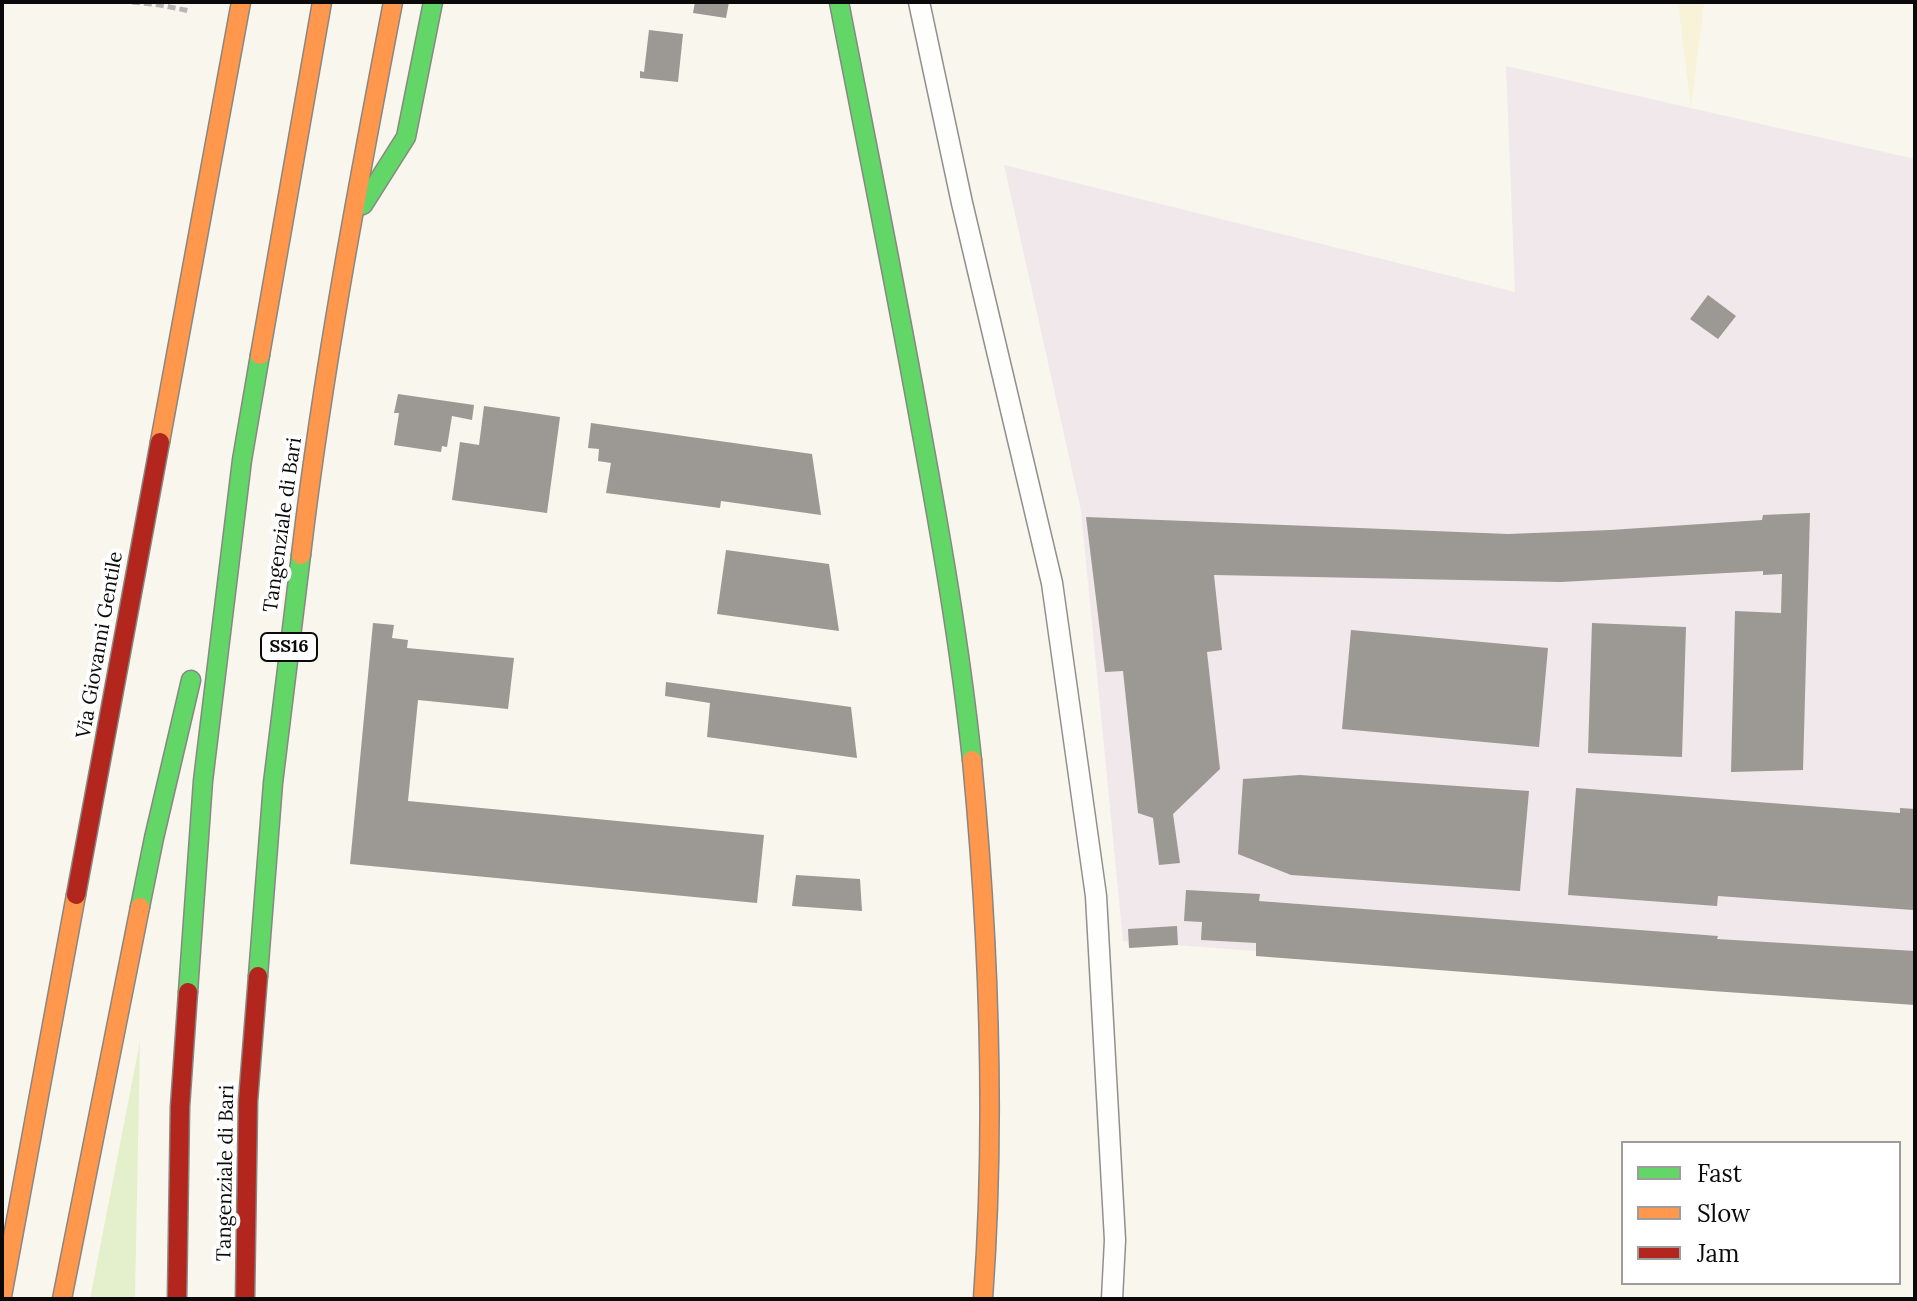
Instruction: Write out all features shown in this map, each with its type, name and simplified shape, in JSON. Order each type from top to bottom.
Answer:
[{"type":"main road","name":"Via Giovanni Gentile","points":[[2,1296],[241,2]]},
{"type":"main road","points":[[177,1299],[180,1107],[203,781],[242,460],[322,2]]},
{"type":"main road","name":"Tangenziale di Bari","points":[[245,1299],[248,1101],[273,783],[309,485],[351,224],[393,2]]},
{"type":"main road","points":[[351,224],[406,137],[433,2]]},
{"type":"main road","points":[[839,2],[951,604],[975,783],[986,934],[990,1073],[989,1232],[983,1299]]},
{"type":"main road","points":[[203,626],[242,460]]},
{"type":"main road","points":[[62,1299],[154,838],[196,656]]},
{"type":"lane","points":[[919,2],[962,203],[1052,583],[1096,896],[1115,1240],[1112,1299]]},
{"type":"path","points":[[132,2],[238,22]]},
{"type":"shaded area","points":[[1678,2],[1704,2],[1691,108]]},
{"type":"shaded area","points":[[1506,66],[1915,159],[1915,1001],[1123,941],[1081,511],[1004,165],[1515,292]]},
{"type":"green space","points":[[140,1041],[135,1299],[90,1299]]},
{"type":"building","points":[[695,2],[729,2],[726,18],[693,13]]},
{"type":"building","points":[[649,30],[683,34],[678,82],[640,78],[640,71],[644,72]]},
{"type":"building","points":[[1708,295],[1736,316],[1718,339],[1690,319]]},
{"type":"building","points":[[398,394],[474,405],[472,420],[452,416],[447,447],[442,446],[441,452],[394,445],[399,413],[394,413]]},
{"type":"building","points":[[484,406],[560,417],[547,513],[452,500],[460,442],[479,445]]},
{"type":"building","points":[[591,423],[812,454],[821,515],[721,501],[720,508],[606,493],[611,463],[598,461],[599,449],[588,448]]},
{"type":"building","points":[[1810,513],[1803,770],[1731,772],[1735,611],[1781,613],[1782,574],[1763,575],[1763,571],[1561,582],[1214,575],[1222,650],[1207,652],[1220,769],[1173,814],[1180,863],[1159,865],[1153,818],[1138,813],[1123,671],[1105,672],[1086,517],[1508,534],[1762,520],[1763,515]]},
{"type":"building","points":[[726,550],[829,564],[839,631],[717,614]]},
{"type":"building","points":[[373,623],[394,625],[392,638],[408,640],[407,648],[514,658],[508,709],[418,700],[408,801],[764,835],[757,903],[350,864]]},
{"type":"building","points":[[1592,623],[1686,627],[1682,757],[1588,753]]},
{"type":"building","points":[[1351,630],[1548,648],[1539,747],[1342,729]]},
{"type":"building","points":[[666,682],[851,707],[857,758],[707,737],[710,703],[665,696]]},
{"type":"building","points":[[1300,775],[1529,791],[1520,891],[1291,875],[1238,854],[1243,779]]},
{"type":"building","points":[[1576,788],[1900,813],[1900,808],[1915,809],[1915,905],[1913,910],[1718,896],[1717,906],[1568,895]]},
{"type":"building","points":[[796,875],[860,879],[862,911],[792,906]]},
{"type":"building","points":[[1186,890],[1260,894],[1259,901],[1718,936],[1717,939],[1915,951],[1915,1005],[1256,956],[1256,943],[1201,940],[1202,922],[1184,921]]},
{"type":"building","points":[[1177,926],[1178,945],[1129,948],[1128,929]]},
{"type":"traffic: fast","points":[[363,205],[406,137],[433,2]]},
{"type":"traffic: fast","points":[[839,2],[934,503],[972,760]]},
{"type":"traffic: fast","points":[[188,992],[203,781],[242,460],[260,355]]},
{"type":"traffic: fast","points":[[258,976],[273,783],[301,555]]},
{"type":"traffic: fast","points":[[140,907],[191,680]]},
{"type":"traffic: slow","points":[[160,442],[241,2]]},
{"type":"traffic: slow","points":[[260,355],[322,2]]},
{"type":"traffic: slow","points":[[301,555],[354,208],[393,2]]},
{"type":"traffic: slow","points":[[972,760],[983,894],[989,1029],[989,1164],[983,1299]]},
{"type":"traffic: slow","points":[[2,1296],[76,895]]},
{"type":"traffic: slow","points":[[62,1299],[140,907]]},
{"type":"traffic: jam","points":[[76,895],[160,442]]},
{"type":"traffic: jam","points":[[245,1299],[248,1101],[258,976]]},
{"type":"traffic: jam","points":[[177,1299],[180,1107],[188,992]]}]
